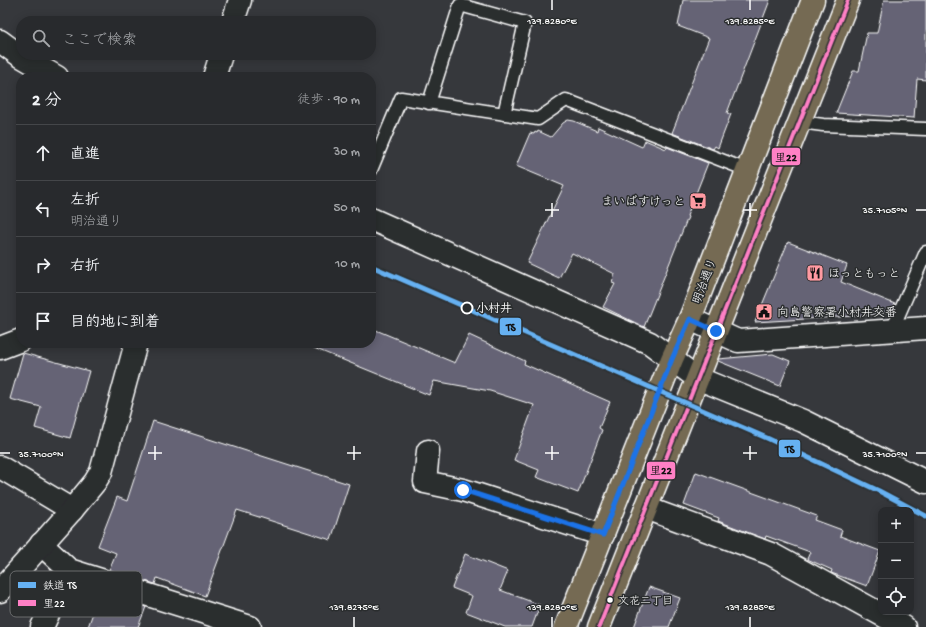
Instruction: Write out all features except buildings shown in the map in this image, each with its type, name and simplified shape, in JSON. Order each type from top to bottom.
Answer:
[{"type":"main road","name":"明治通り","points":[[566,627],[672,359],[690,319],[812,0]]},
{"type":"main road","points":[[599,627],[848,0]]},
{"type":"street","points":[[235,16],[240,0]]},
{"type":"street","points":[[0,41],[16,53]]},
{"type":"street","points":[[27,60],[48,72]]},
{"type":"street","points":[[216,72],[219,60]]},
{"type":"street","points":[[376,221],[650,343],[698,378],[803,421],[926,482]]},
{"type":"street","points":[[690,319],[738,341],[926,328]]},
{"type":"street","points":[[0,348],[16,342]]},
{"type":"street","points":[[17,571],[72,510],[95,482],[101,472],[133,348]]},
{"type":"street","points":[[428,451],[425,482],[463,490],[603,535]]},
{"type":"street","points":[[0,467],[72,510]]},
{"type":"street","points":[[646,508],[771,554],[904,627]]},
{"type":"street","points":[[40,544],[70,570],[73,571]]},
{"type":"street","points":[[0,591],[10,579]]},
{"type":"street","points":[[142,593],[250,627]]},
{"type":"street","points":[[42,627],[47,617]]},
{"type":"lane","points":[[429,103],[460,5],[525,23],[504,114]]},
{"type":"lane","points":[[376,158],[401,98],[538,119],[566,100],[748,170]]},
{"type":"lane","points":[[800,122],[823,125],[926,129]]},
{"type":"lane","points":[[892,330],[926,252]]},
{"type":"rail line","name":"TS","points":[[376,268],[769,439],[879,491],[926,516]]},
{"type":"transit line","name":"里22","points":[[599,627],[848,0]]},
{"type":"place","name":"まいばすけっと","points":[[698,201]]},
{"type":"place","name":"ほっともっと","points":[[815,273]]},
{"type":"place","name":"小村井","points":[[467,308]]},
{"type":"place","name":"向島警察署小村井交番","points":[[764,312]]},
{"type":"place","name":"文花二丁目","points":[[610,600]]},
{"type":"route","points":[[463,490],[603,535],[646,423],[690,319],[716,331]]}]
